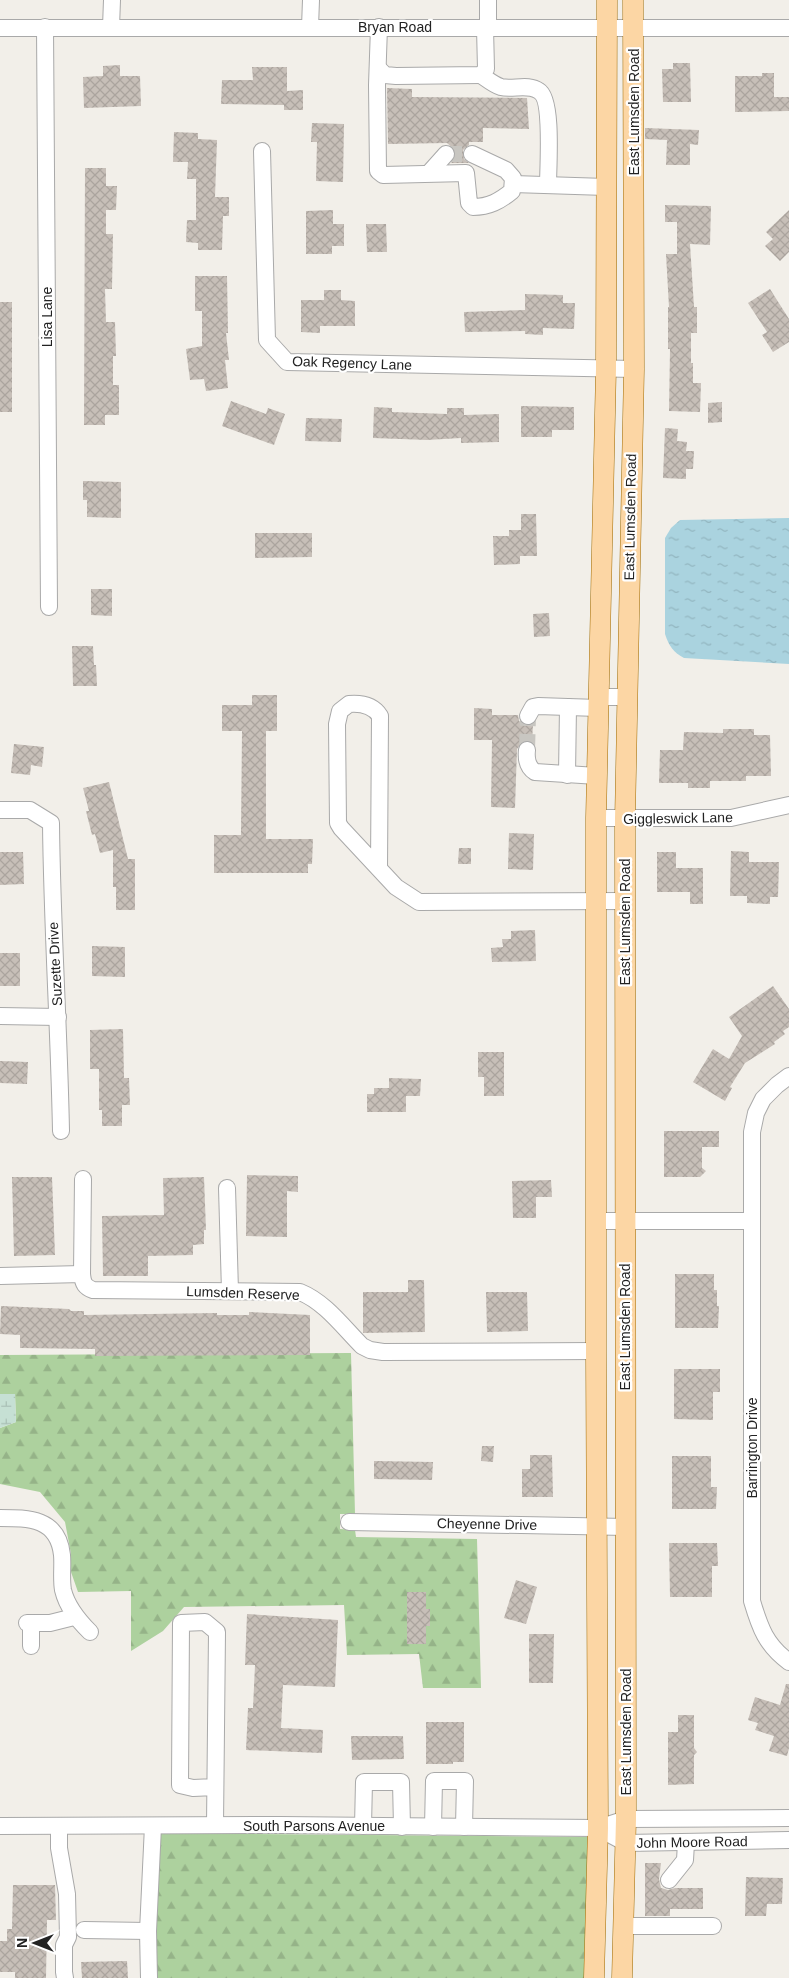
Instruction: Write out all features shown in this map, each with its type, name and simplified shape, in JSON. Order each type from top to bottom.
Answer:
[{"type":"main road","name":"East Lumsden Road","points":[[594,1978],[598,1828],[596,818],[606,369],[606,0]]},
{"type":"main road","name":"East Lumsden Road","points":[[622,1978],[626,1843],[624,819],[634,369],[633,0]]},
{"type":"street","points":[[111,27],[112,0]]},
{"type":"street","points":[[310,27],[311,0]]},
{"type":"street","points":[[483,72],[488,0]]},
{"type":"street","name":"Lisa Lane","points":[[45,27],[49,607]]},
{"type":"street","points":[[379,27],[377,85],[378,171],[383,175],[466,174]]},
{"type":"street","name":"Bryan Road","points":[[0,28],[789,28]]},
{"type":"street","points":[[379,69],[384,75],[396,76],[483,72],[501,87],[528,87],[540,91],[546,100],[548,122],[548,185]]},
{"type":"street","name":"Oak Regency Lane","points":[[262,151],[267,340],[286,362],[634,369]]},
{"type":"street","points":[[429,174],[446,154]]},
{"type":"street","points":[[476,156],[506,170],[513,178],[512,191],[499,201],[484,207],[473,207],[469,204],[466,174],[476,156]]},
{"type":"street","points":[[513,184],[606,187]]},
{"type":"street","points":[[528,716],[533,707],[568,707],[627,697]]},
{"type":"street","points":[[379,869],[380,716],[367,706],[349,704],[340,711],[337,724],[338,822],[341,828],[379,869],[396,887],[408,896],[420,892],[625,895]]},
{"type":"street","points":[[567,775],[568,707]]},
{"type":"street","points":[[527,750],[526,758],[531,770],[535,772],[597,776]]},
{"type":"street","name":"Giggleswick Lane","points":[[596,818],[731,818],[789,805]]},
{"type":"street","name":"Suzette Drive","points":[[0,810],[30,810],[52,823],[52,903],[61,1131]]},
{"type":"street","points":[[0,1016],[58,1017]]},
{"type":"street","name":"Barrington Drive","points":[[789,1076],[777,1085],[764,1099],[756,1113],[752,1132],[751,1221],[752,1601],[764,1635],[777,1653],[789,1662]]},
{"type":"street","points":[[0,1276],[82,1274],[83,1179]]},
{"type":"street","points":[[227,1188],[230,1291]]},
{"type":"street","points":[[596,1221],[751,1221]]},
{"type":"street","name":"Lumsden Reserve","points":[[82,1274],[82,1282],[86,1288],[93,1290],[300,1292],[320,1304],[362,1346],[370,1350],[383,1352],[596,1351]]},
{"type":"street","points":[[0,1518],[31,1519],[46,1524],[51,1530],[61,1546],[63,1590],[74,1617],[90,1632]]},
{"type":"street","name":"Cheyenne Drive","points":[[349,1522],[626,1526]]},
{"type":"street","points":[[31,1646],[29,1623],[50,1623],[74,1617]]},
{"type":"street","points":[[215,1787],[193,1788],[180,1785],[181,1623],[205,1622],[217,1632],[215,1826]]},
{"type":"street","points":[[433,1827],[434,1781],[465,1781],[464,1827]]},
{"type":"street","points":[[363,1826],[364,1782],[401,1782],[402,1826]]},
{"type":"street","name":"John Moore Road","points":[[626,1819],[789,1818]]},
{"type":"street","name":"South Parsons Avenue","points":[[0,1826],[598,1828],[626,1819]]},
{"type":"street","points":[[59,1826],[59,1848],[67,1894],[68,1937],[64,1945],[65,1978]]},
{"type":"street","points":[[149,1978],[148,1931],[153,1826]]},
{"type":"street","name":"John Moore Road","points":[[598,1828],[626,1843],[789,1840]]},
{"type":"street","points":[[669,1880],[685,1860],[686,1842]]},
{"type":"street","points":[[624,1926],[713,1926]]},
{"type":"street","points":[[84,1930],[148,1931]]},
{"type":"green space","points":[[351,1353],[355,1514],[340,1514],[340,1529],[355,1530],[356,1537],[477,1539],[481,1688],[423,1688],[419,1654],[347,1655],[344,1605],[184,1607],[163,1631],[131,1651],[131,1591],[78,1592],[71,1572],[71,1554],[65,1522],[40,1492],[0,1484],[0,1428],[16,1422],[15,1394],[0,1394],[0,1355]]},
{"type":"green space","points":[[0,1394],[15,1394],[16,1422],[0,1428]]},
{"type":"green space","points":[[156,1833],[589,1837],[585,1978],[154,1978]]},
{"type":"water","points":[[789,518],[789,664],[684,658],[674,651],[665,634],[665,538],[671,528],[680,520]]},
{"type":"building","points":[[673,63],[690,63],[691,102],[663,102],[662,69],[673,69]]},
{"type":"building","points":[[120,65],[120,76],[140,76],[141,106],[84,108],[83,77],[103,76],[103,66]]},
{"type":"building","points":[[252,67],[287,67],[287,91],[303,90],[303,110],[284,110],[284,105],[221,104],[222,80],[253,80]]},
{"type":"building","points":[[762,73],[774,73],[774,97],[789,97],[789,111],[735,112],[735,76],[762,76]]},
{"type":"building","points":[[387,88],[412,89],[412,97],[527,98],[529,129],[483,128],[483,142],[469,142],[469,145],[463,150],[464,159],[469,163],[451,163],[456,157],[456,151],[447,143],[388,144]]},
{"type":"building","points":[[312,123],[344,124],[343,182],[316,181],[317,142],[311,142]]},
{"type":"building","points":[[645,128],[699,130],[698,145],[690,144],[690,165],[666,165],[667,140],[645,139]]},
{"type":"building","points":[[174,132],[198,133],[198,139],[217,140],[215,197],[229,197],[229,216],[223,216],[222,250],[198,250],[198,243],[186,242],[187,220],[196,220],[196,179],[187,179],[188,162],[173,162]]},
{"type":"building","points":[[85,168],[106,168],[106,186],[117,186],[116,210],[106,210],[106,234],[113,234],[112,289],[105,289],[106,322],[115,322],[116,356],[113,356],[113,385],[119,385],[119,415],[105,415],[105,425],[84,425]]},
{"type":"building","points":[[665,205],[711,206],[710,245],[690,244],[694,307],[697,307],[697,333],[691,333],[691,363],[693,363],[693,383],[701,383],[700,412],[669,411],[670,349],[668,349],[669,307],[666,254],[677,254],[677,222],[665,222]]},
{"type":"building","points":[[333,210],[333,224],[344,224],[344,246],[332,246],[332,254],[306,254],[306,211]]},
{"type":"building","points":[[789,210],[789,252],[780,261],[765,246],[773,239],[766,232]]},
{"type":"building","points":[[366,224],[386,224],[387,252],[367,252]]},
{"type":"building","points":[[195,276],[227,276],[228,333],[226,333],[229,360],[225,360],[228,388],[206,391],[204,379],[190,380],[186,349],[202,346],[202,311],[195,311]]},
{"type":"building","points":[[770,289],[789,319],[789,342],[773,352],[762,335],[767,332],[748,303]]},
{"type":"building","points":[[324,290],[341,290],[341,300],[355,301],[355,326],[320,326],[320,333],[301,332],[301,300],[324,300]]},
{"type":"building","points":[[525,294],[563,295],[563,303],[575,303],[574,329],[543,328],[543,335],[525,334],[525,331],[465,332],[464,312],[525,310]]},
{"type":"building","points":[[0,302],[12,302],[12,412],[0,412]]},
{"type":"building","points":[[231,401],[266,414],[268,408],[285,414],[274,445],[222,426]]},
{"type":"building","points":[[722,402],[722,422],[708,423],[708,403]]},
{"type":"building","points":[[521,406],[574,407],[574,430],[552,430],[552,437],[521,437]]},
{"type":"building","points":[[374,407],[392,408],[392,412],[447,414],[447,408],[464,408],[464,415],[499,414],[499,442],[461,443],[461,438],[427,440],[373,438]]},
{"type":"building","points":[[306,418],[342,419],[341,442],[305,441]]},
{"type":"building","points":[[665,428],[678,429],[677,441],[687,442],[686,451],[694,451],[693,469],[686,469],[686,479],[663,478]]},
{"type":"building","points":[[83,481],[121,482],[121,518],[87,517],[87,500],[83,500]]},
{"type":"building","points":[[521,514],[536,514],[537,556],[520,556],[520,564],[494,565],[493,536],[509,536],[509,530],[521,530]]},
{"type":"building","points":[[255,533],[312,533],[312,557],[255,558]]},
{"type":"building","points":[[91,589],[112,589],[112,616],[91,615]]},
{"type":"building","points":[[549,613],[550,636],[534,637],[533,614]]},
{"type":"building","points":[[72,646],[93,646],[97,686],[73,686]]},
{"type":"building","points":[[252,695],[277,695],[277,731],[266,731],[266,839],[313,839],[312,864],[308,864],[308,873],[214,873],[214,835],[241,835],[242,731],[222,731],[222,705],[252,705]]},
{"type":"building","points":[[474,708],[492,709],[492,715],[518,715],[519,721],[523,724],[533,725],[532,742],[523,741],[517,749],[515,808],[491,807],[492,740],[474,740]]},
{"type":"building","points":[[723,729],[754,729],[754,735],[770,735],[771,776],[746,776],[746,781],[710,781],[710,788],[688,788],[688,783],[659,783],[660,750],[683,750],[684,732],[723,733]]},
{"type":"building","points":[[14,744],[44,747],[42,767],[31,765],[30,775],[11,773]]},
{"type":"building","points":[[109,782],[128,859],[135,859],[135,910],[116,910],[116,887],[113,887],[113,850],[100,853],[95,834],[92,835],[86,811],[89,811],[83,788]]},
{"type":"building","points":[[509,833],[534,834],[533,870],[508,869]]},
{"type":"building","points":[[459,848],[471,848],[471,864],[458,864]]},
{"type":"building","points":[[731,851],[749,852],[749,862],[779,862],[778,897],[770,897],[770,904],[747,903],[747,896],[730,896]]},
{"type":"building","points":[[0,852],[23,852],[24,884],[0,885]]},
{"type":"building","points":[[657,852],[676,852],[676,868],[703,868],[703,904],[690,904],[690,892],[657,892]]},
{"type":"building","points":[[535,930],[536,961],[492,962],[491,948],[503,947],[502,939],[511,939],[511,931]]},
{"type":"building","points":[[92,946],[125,947],[125,977],[92,976]]},
{"type":"building","points":[[0,953],[20,953],[20,986],[0,986]]},
{"type":"building","points":[[773,986],[789,1009],[789,1027],[783,1031],[785,1034],[774,1042],[775,1044],[745,1063],[730,1087],[732,1088],[725,1101],[693,1082],[713,1049],[729,1059],[742,1036],[729,1017]]},
{"type":"building","points":[[123,1029],[124,1078],[129,1078],[130,1105],[122,1105],[122,1126],[102,1126],[102,1110],[99,1110],[99,1069],[90,1069],[90,1030]]},
{"type":"building","points":[[478,1052],[504,1052],[504,1096],[484,1096],[484,1077],[478,1077]]},
{"type":"building","points":[[0,1061],[28,1062],[27,1084],[0,1083]]},
{"type":"building","points":[[389,1078],[421,1079],[420,1096],[406,1096],[406,1112],[367,1112],[367,1094],[374,1094],[374,1088],[389,1088]]},
{"type":"building","points":[[664,1131],[719,1131],[719,1147],[702,1147],[702,1168],[706,1171],[700,1177],[664,1177]]},
{"type":"building","points":[[247,1175],[298,1176],[298,1192],[287,1191],[287,1237],[246,1236]]},
{"type":"building","points":[[12,1177],[52,1177],[55,1255],[14,1256]]},
{"type":"building","points":[[204,1177],[206,1230],[204,1230],[204,1244],[193,1245],[193,1255],[148,1256],[148,1276],[103,1276],[102,1216],[164,1215],[163,1178]]},
{"type":"building","points":[[551,1180],[552,1197],[536,1197],[536,1218],[513,1218],[512,1181]]},
{"type":"building","points":[[675,1274],[714,1274],[714,1290],[717,1290],[717,1306],[719,1306],[718,1328],[675,1328]]},
{"type":"building","points":[[408,1280],[424,1280],[425,1332],[363,1333],[363,1292],[408,1292]]},
{"type":"building","points":[[486,1292],[527,1292],[528,1331],[487,1332]]},
{"type":"building","points":[[1,1306],[69,1309],[71,1311],[84,1311],[84,1315],[217,1313],[217,1315],[249,1315],[249,1312],[310,1315],[310,1355],[95,1356],[95,1349],[20,1348],[20,1335],[0,1334]]},
{"type":"building","points":[[674,1369],[720,1369],[720,1392],[713,1392],[713,1420],[674,1419]]},
{"type":"building","points":[[482,1446],[494,1446],[493,1462],[481,1461]]},
{"type":"building","points":[[530,1455],[552,1455],[553,1497],[522,1497],[522,1469],[530,1469]]},
{"type":"building","points":[[672,1456],[711,1456],[711,1487],[717,1487],[716,1509],[672,1509]]},
{"type":"building","points":[[374,1461],[433,1462],[432,1480],[374,1479]]},
{"type":"building","points":[[669,1543],[717,1543],[718,1566],[712,1566],[712,1597],[670,1597]]},
{"type":"building","points":[[516,1580],[537,1587],[526,1624],[504,1618]]},
{"type":"building","points":[[407,1592],[426,1592],[426,1609],[430,1609],[430,1626],[426,1626],[426,1644],[407,1644]]},
{"type":"building","points":[[247,1614],[338,1620],[335,1687],[283,1685],[281,1728],[323,1730],[322,1753],[246,1750],[248,1708],[253,1708],[255,1665],[245,1665]]},
{"type":"building","points":[[529,1634],[554,1634],[553,1683],[529,1683]]},
{"type":"building","points":[[786,1684],[789,1684],[789,1748],[787,1756],[769,1751],[774,1736],[755,1730],[758,1723],[748,1720],[755,1697],[780,1705]]},
{"type":"building","points":[[678,1715],[694,1715],[694,1748],[697,1752],[694,1755],[694,1784],[668,1785],[668,1732],[678,1732]]},
{"type":"building","points":[[426,1722],[464,1722],[464,1762],[426,1764]]},
{"type":"building","points":[[351,1736],[403,1736],[404,1759],[352,1760]]},
{"type":"building","points":[[645,1863],[661,1863],[659,1879],[661,1888],[668,1890],[675,1888],[703,1888],[703,1909],[670,1909],[670,1916],[645,1916]]},
{"type":"building","points":[[746,1877],[783,1878],[782,1904],[767,1904],[766,1916],[745,1916]]},
{"type":"building","points":[[13,1885],[55,1885],[56,1920],[47,1920],[46,1978],[15,1978],[15,1972],[0,1972],[0,1941],[7,1941],[7,1929],[12,1929]]},
{"type":"building","points":[[127,1961],[128,1978],[82,1978],[81,1962]]},
{"type":"tunnel","points":[[446,154],[472,154]]},
{"type":"tunnel","points":[[527,750],[528,716]]}]
